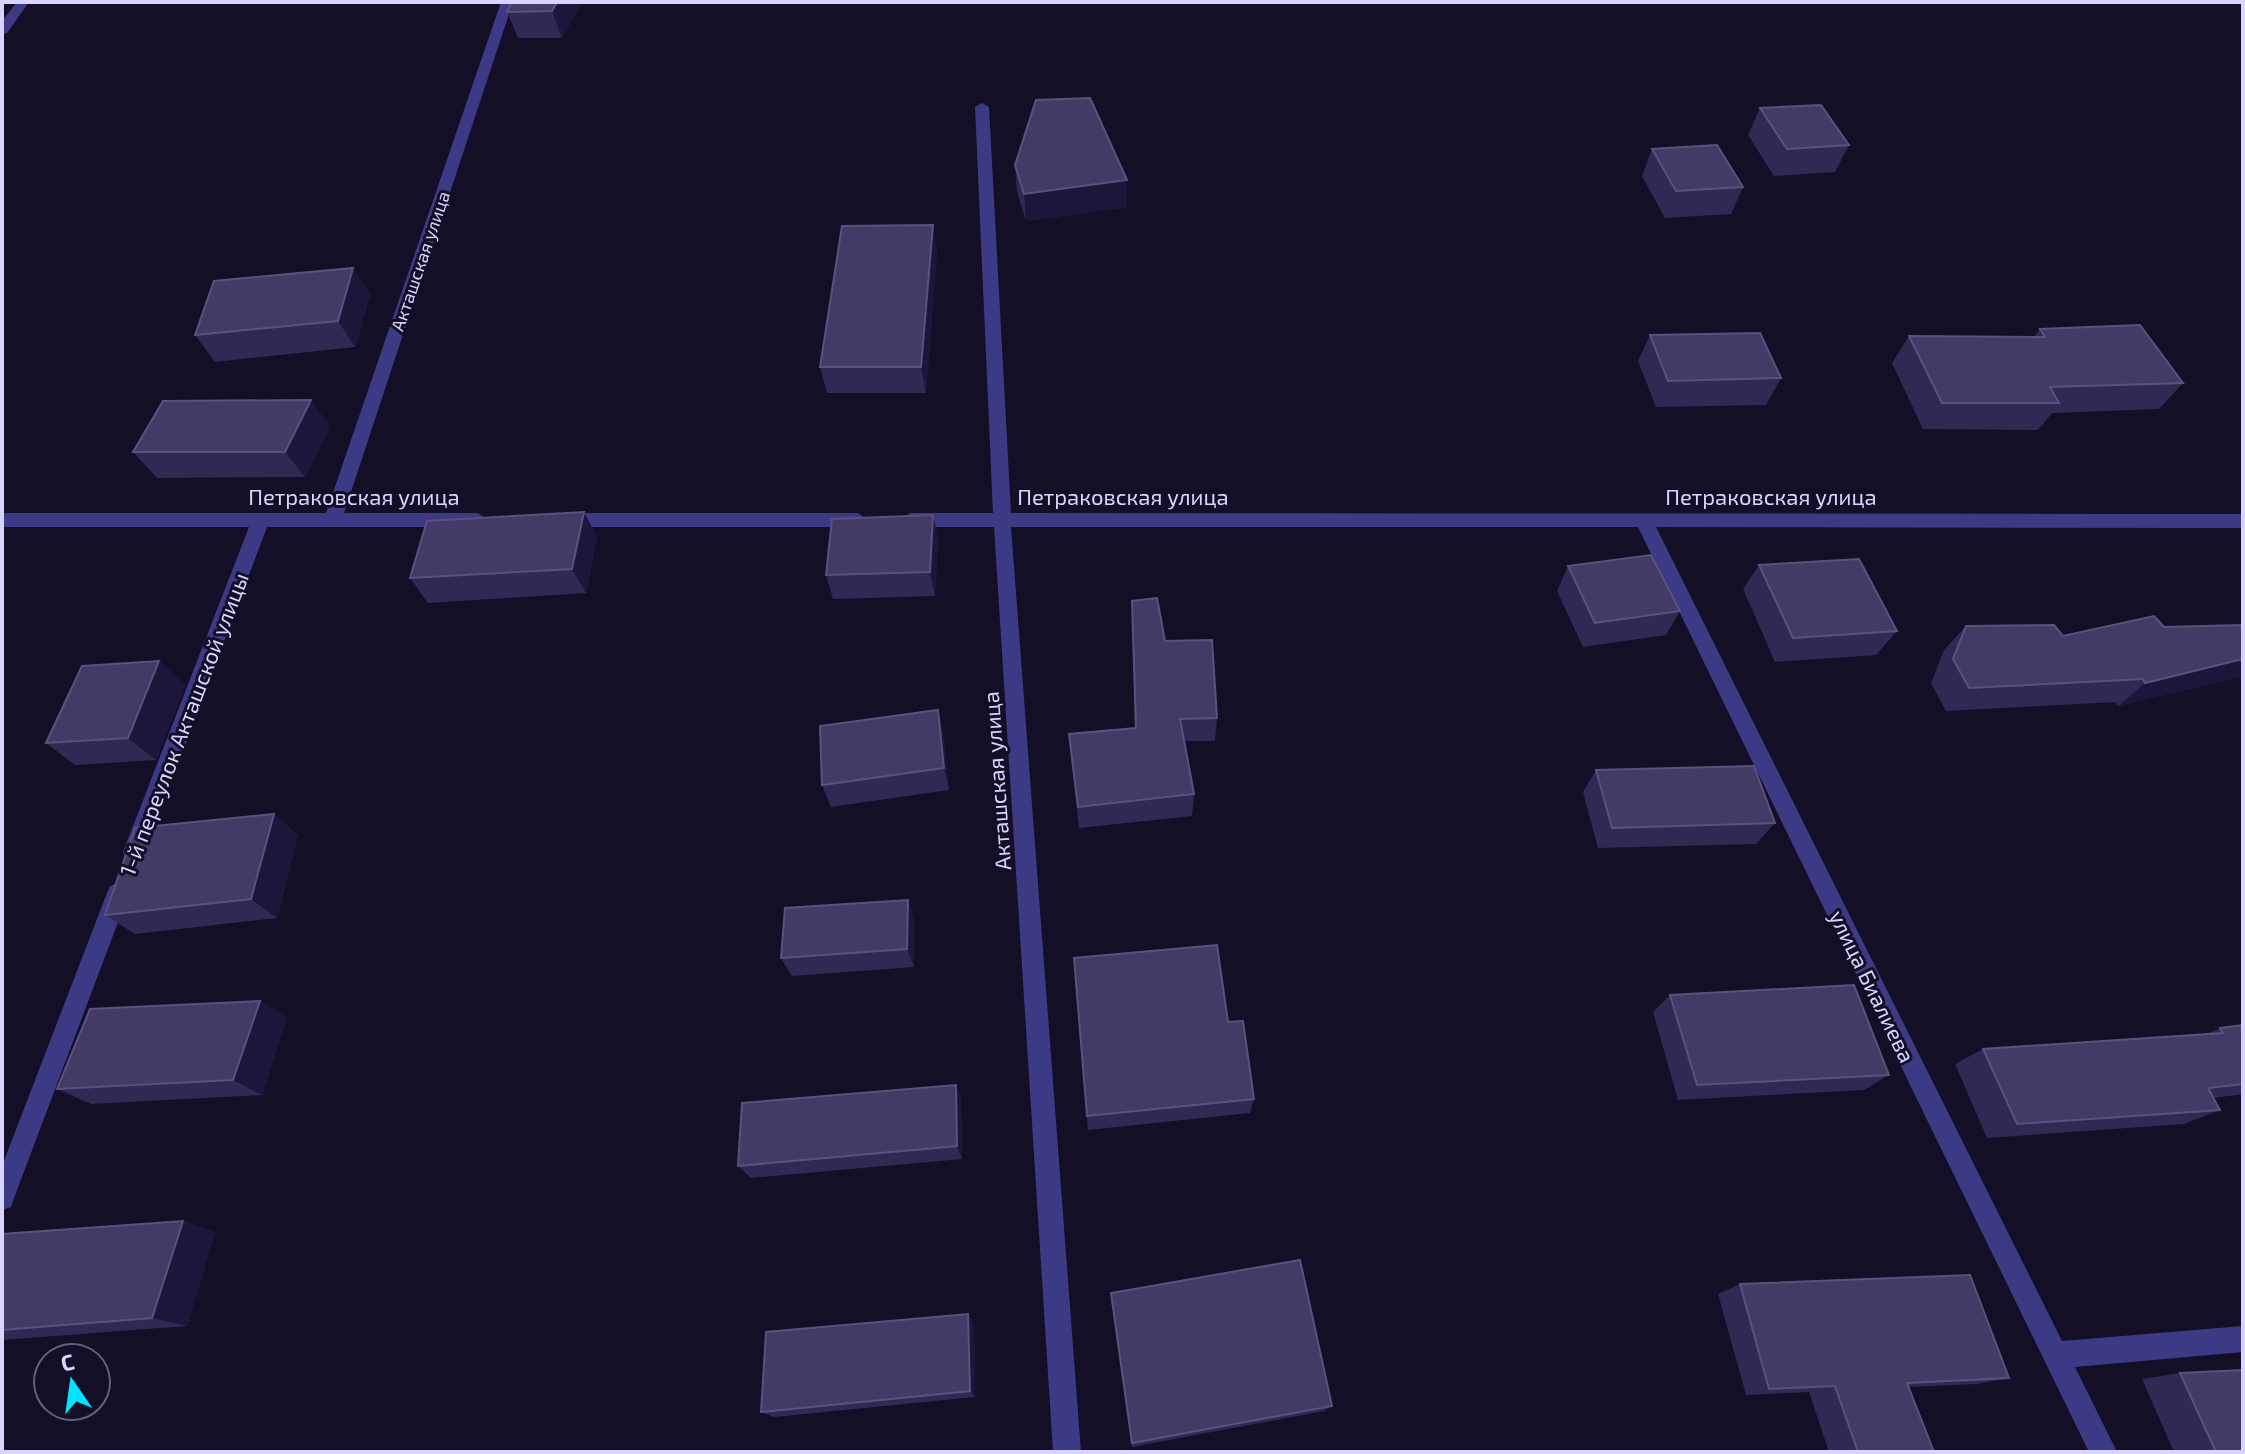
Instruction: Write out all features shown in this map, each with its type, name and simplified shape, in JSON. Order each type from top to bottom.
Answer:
[{"type":"street","points":[[2,30],[23,2]]},
{"type":"street","name":"Акташская улица","points":[[333,519],[507,2]]},
{"type":"street","name":"Акташская улица","points":[[982,107],[1002,520],[1067,1452]]},
{"type":"street","name":"Петраковская улица","points":[[2,520],[492,520]]},
{"type":"street","name":"1-й переулок Акташской улицы","points":[[2,1198],[261,520]]},
{"type":"street","name":"Петраковская улица","points":[[540,520],[2243,521]]},
{"type":"street","name":"улица Биалиева","points":[[1643,520],[2103,1452]]},
{"type":"street","points":[[2055,1355],[2243,1339]]},
{"type":"building","points":[[512,2],[557,2],[552,11],[507,12]]},
{"type":"building","points":[[1090,98],[1127,180],[1024,194],[1015,165],[1036,100]]},
{"type":"building","points":[[1821,105],[1849,145],[1787,149],[1760,108]]},
{"type":"building","points":[[1717,145],[1743,187],[1676,191],[1652,149]]},
{"type":"building","points":[[933,225],[921,367],[820,367],[842,226]]},
{"type":"building","points":[[353,268],[338,321],[195,335],[214,281]]},
{"type":"building","points":[[2140,325],[2183,383],[2050,387],[2059,403],[1942,403],[1909,336],[2045,337],[2040,329]]},
{"type":"building","points":[[1760,333],[1781,378],[1668,381],[1650,335]]},
{"type":"building","points":[[311,400],[285,452],[133,452],[163,401]]},
{"type":"building","points":[[584,512],[572,569],[410,578],[427,521]]},
{"type":"building","points":[[933,515],[930,572],[826,575],[832,519]]},
{"type":"building","points":[[1651,555],[1680,611],[1595,623],[1568,566]]},
{"type":"building","points":[[1859,559],[1897,631],[1793,638],[1759,565]]},
{"type":"building","points":[[1157,598],[1165,641],[1212,640],[1217,718],[1180,719],[1194,794],[1078,807],[1069,734],[1136,728],[1132,601]]},
{"type":"building","points":[[2154,616],[2164,627],[2243,625],[2243,659],[2145,683],[2143,679],[1969,688],[1953,659],[1966,626],[2054,625],[2063,636]]},
{"type":"building","points":[[159,661],[128,738],[46,743],[82,666]]},
{"type":"building","points":[[938,710],[944,768],[822,785],[820,726]]},
{"type":"building","points":[[1754,766],[1775,823],[1612,828],[1596,770]]},
{"type":"building","points":[[274,814],[251,899],[105,915],[135,828]]},
{"type":"building","points":[[908,900],[907,949],[781,958],[785,908]]},
{"type":"building","points":[[1217,945],[1228,1022],[1243,1021],[1254,1099],[1087,1116],[1074,958]]},
{"type":"building","points":[[1854,985],[1889,1075],[1697,1085],[1670,995]]},
{"type":"building","points":[[260,1001],[233,1080],[57,1089],[90,1009]]},
{"type":"building","points":[[2243,1025],[2243,1084],[2208,1088],[2220,1110],[2017,1124],[1983,1049],[2223,1033],[2220,1028]]},
{"type":"building","points":[[956,1085],[957,1146],[738,1166],[742,1103]]},
{"type":"building","points":[[183,1221],[152,1318],[2,1330],[2,1234]]},
{"type":"building","points":[[1300,1260],[1332,1406],[1132,1443],[1111,1293]]},
{"type":"building","points":[[1970,1275],[2009,1378],[1907,1383],[1934,1452],[1858,1452],[1835,1386],[1769,1389],[1740,1284]]},
{"type":"building","points":[[968,1314],[970,1391],[761,1412],[766,1332]]},
{"type":"building","points":[[2243,1370],[2243,1452],[2216,1452],[2180,1373]]}]
